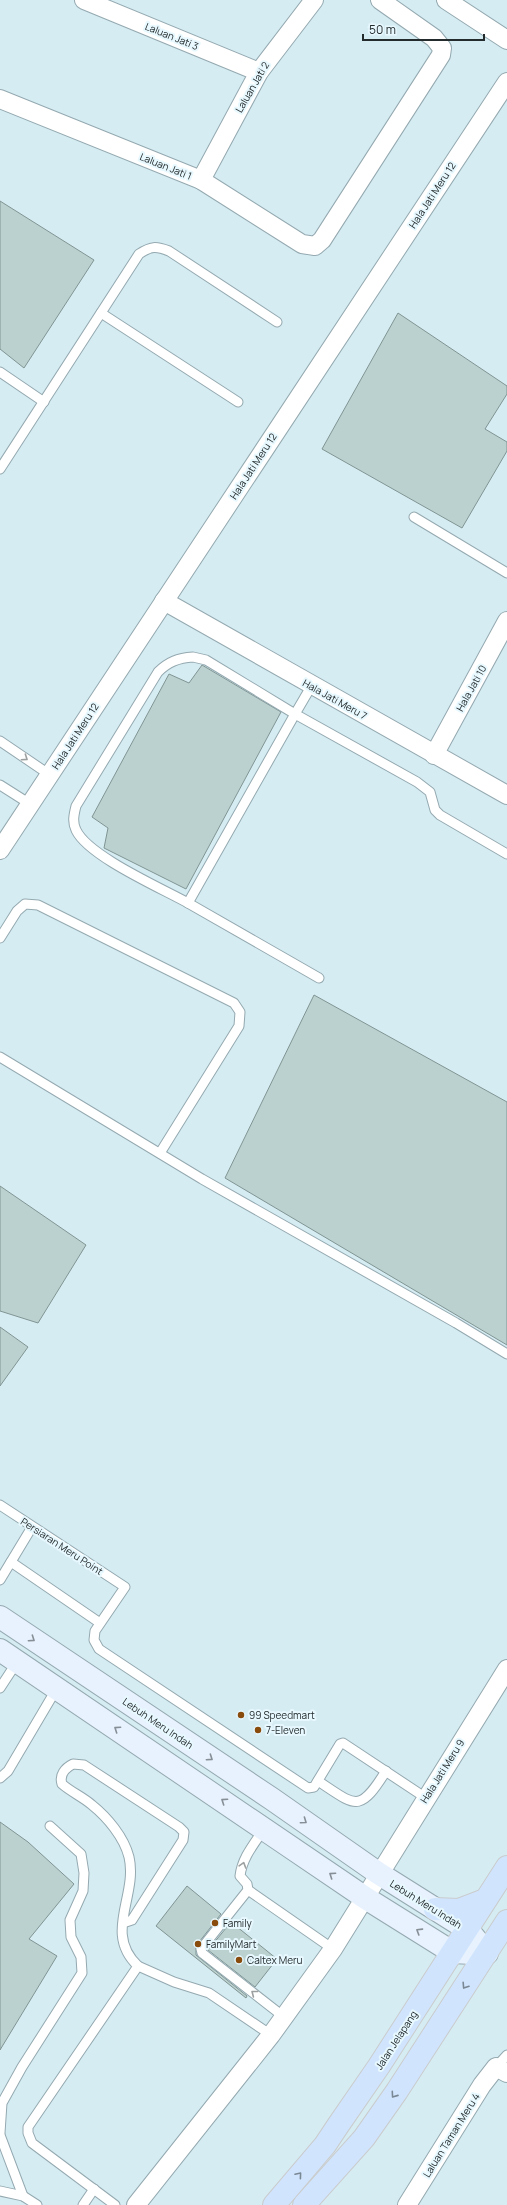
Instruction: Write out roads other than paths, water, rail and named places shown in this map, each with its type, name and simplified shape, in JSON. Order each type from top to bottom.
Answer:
[{"type":"main road","name":"Lebuh Meru Indah","points":[[0,1617],[272,1799],[378,1873],[467,1929],[487,1954]]},
{"type":"main road","points":[[9,1656],[364,1896],[452,1952],[487,1954]]},
{"type":"main road","name":"Jalan Jelapang","points":[[274,2205],[325,2145],[379,2066],[507,1867]]},
{"type":"main road","points":[[435,1909],[459,1910],[485,1900]]},
{"type":"main road","points":[[304,2205],[364,2138],[397,2091],[507,1921]]},
{"type":"street","name":"Laluan Jati 3","points":[[84,0],[259,72]]},
{"type":"street","name":"Laluan Jati 2","points":[[201,180],[259,72],[314,0]]},
{"type":"street","name":"Laluan Jati 1","points":[[0,99],[201,180],[302,244],[315,246],[322,240],[438,61],[442,48],[434,38],[380,0]]},
{"type":"street","points":[[446,0],[507,40]]},
{"type":"street","name":"Hala Jati Meru 12","points":[[0,850],[507,82]]},
{"type":"street","name":"Hala Jati Meru 7","points":[[164,601],[507,795]]},
{"type":"street","name":"Hala Jati 10","points":[[434,755],[507,621]]},
{"type":"street","name":"Hala Jati Meru 9","points":[[136,2205],[271,2036],[333,1949],[378,1873],[507,1669]]},
{"type":"street","name":"Laluan Taman Meru 4","points":[[407,2205],[482,2085],[504,2065]]},
{"type":"lane","points":[[0,469],[140,254],[149,247],[158,247],[169,251],[277,322]]},
{"type":"lane","points":[[102,313],[238,402]]},
{"type":"lane","points":[[0,372],[44,402]]},
{"type":"lane","points":[[414,517],[507,573]]},
{"type":"lane","points":[[319,978],[95,852],[76,830],[73,821],[76,806],[158,672],[166,664],[182,658],[206,660],[295,714],[417,782],[430,792],[435,810],[440,815],[507,854]]},
{"type":"lane","points":[[188,903],[312,685]]},
{"type":"lane","points":[[0,741],[50,775]]},
{"type":"lane","points":[[0,785],[30,804]]},
{"type":"lane","points":[[0,938],[17,911],[25,904],[38,905],[234,1003],[240,1012],[239,1026],[160,1153]]},
{"type":"lane","points":[[0,1057],[160,1153],[507,1354]]},
{"type":"lane","name":"Persiaran Meru Point","points":[[0,1505],[124,1587],[100,1623]]},
{"type":"lane","points":[[0,1580],[32,1527]]},
{"type":"lane","points":[[11,1562],[100,1623],[95,1631],[94,1640],[99,1649],[307,1787],[313,1787],[318,1781],[342,1743],[426,1798]]},
{"type":"lane","points":[[0,1688],[9,1656]]},
{"type":"lane","points":[[0,1778],[8,1771],[57,1688]]},
{"type":"lane","points":[[123,1923],[132,1920],[183,1840],[184,1832],[179,1827],[84,1765],[73,1764],[63,1773],[61,1779],[62,1784],[92,1804],[108,1821],[118,1835],[129,1856],[130,1869],[121,1937],[124,1949],[138,1966],[174,1982],[209,1993],[271,2036]]},
{"type":"lane","points":[[318,1781],[345,1798],[356,1802],[367,1798],[372,1793],[386,1771]]},
{"type":"lane","points":[[23,2196],[0,2134],[2,2103],[22,2067],[82,1973],[81,1957],[71,1937],[70,1920],[83,1891],[84,1874],[81,1854],[50,1826]]},
{"type":"lane","points":[[264,1828],[244,1859],[240,1876],[247,1884],[248,1890],[333,1949]]},
{"type":"lane","points":[[248,1890],[201,1949],[202,1953],[284,2017]]},
{"type":"lane","points":[[115,2205],[32,2143],[28,2133],[28,2127],[138,1966]]},
{"type":"lane","points":[[83,2205],[94,2189]]},
{"type":"lane","points":[[0,2191],[23,2196],[37,2205]]},
{"type":"place","name":"99 Speedmart","points":[[241,1715]]},
{"type":"place","name":"7-Eleven","points":[[258,1730]]},
{"type":"place","name":"Family","points":[[215,1923]]},
{"type":"place","name":"FamilyMart","points":[[198,1944]]},
{"type":"place","name":"Caltex Meru","points":[[239,1960]]}]
